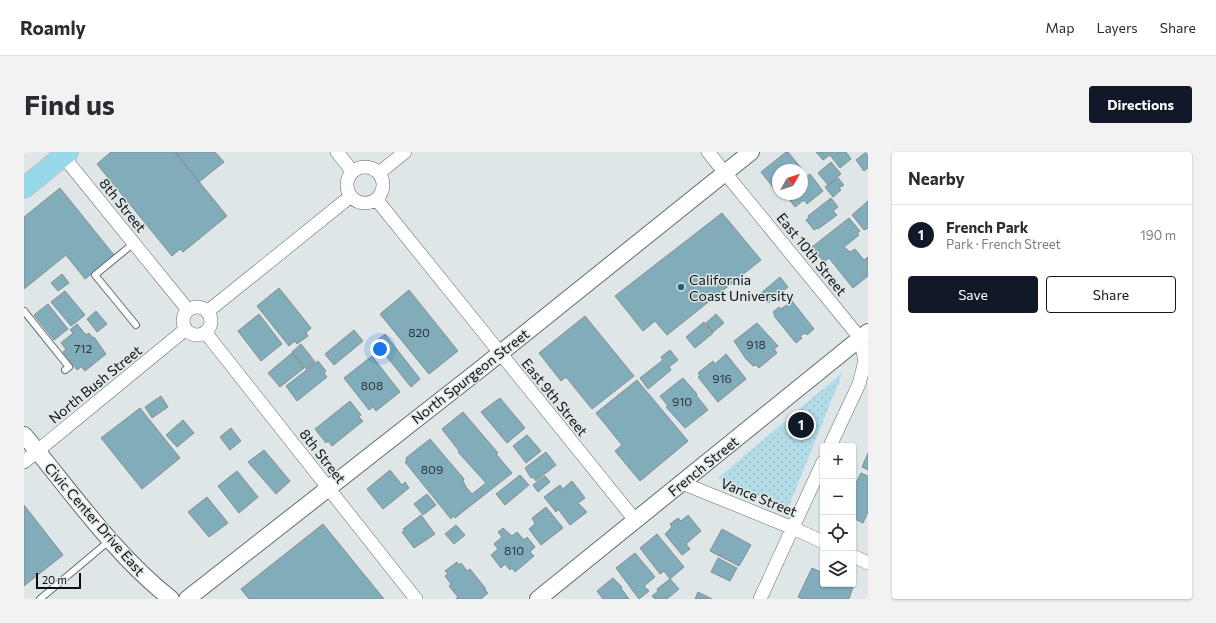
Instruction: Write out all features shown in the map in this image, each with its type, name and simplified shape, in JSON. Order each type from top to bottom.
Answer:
[{"type":"main road","points":[[24,188],[66,154]]},
{"type":"street","points":[[337,152],[352,171]]},
{"type":"street","points":[[379,173],[405,152]]},
{"type":"street","name":"East 10th Street","points":[[708,152],[864,335]]},
{"type":"street","name":"North Spurgeon Street","points":[[187,599],[500,353],[751,152]]},
{"type":"street","name":"8th Street","points":[[66,154],[134,243],[188,310]]},
{"type":"street","points":[[363,166],[374,169],[379,173],[382,178],[383,190],[376,199],[371,202],[360,202],[348,192],[347,181],[352,171],[363,166]]},
{"type":"street","points":[[207,312],[351,196]]},
{"type":"street","name":"East 9th Street","points":[[376,199],[635,520]]},
{"type":"street","points":[[199,307],[207,312],[211,320],[208,329],[205,332],[192,334],[186,329],[183,319],[188,310],[199,307]]},
{"type":"street","name":"North Bush Street","points":[[24,462],[186,329]]},
{"type":"street","name":"8th Street","points":[[205,332],[416,599]]},
{"type":"street","points":[[831,443],[859,384],[865,361],[864,335]]},
{"type":"street","name":"French Street","points":[[538,599],[864,335]]},
{"type":"street","name":"Civic Center Drive East","points":[[24,435],[110,540],[153,585],[170,599]]},
{"type":"street","points":[[760,599],[820,469]]},
{"type":"street","name":"Vance Street","points":[[682,483],[793,528],[820,541]]},
{"type":"street","points":[[856,557],[868,563]]},
{"type":"lane","points":[[134,243],[95,275],[136,325]]},
{"type":"lane","points":[[24,311],[69,367],[65,370]]},
{"type":"lane","points":[[40,599],[110,540]]},
{"type":"shaded area","points":[[843,372],[788,508],[718,478]]},
{"type":"building","points":[[111,152],[175,152],[227,216],[183,252],[180,249],[172,256],[97,164]]},
{"type":"building","points":[[175,152],[215,152],[224,162],[199,182]]},
{"type":"building","points":[[786,152],[788,152],[798,164],[772,164],[772,186],[761,172]]},
{"type":"building","points":[[816,152],[846,152],[851,159],[840,168],[830,155],[823,160]]},
{"type":"building","points":[[866,152],[868,155],[868,168],[864,171],[856,160]]},
{"type":"building","points":[[831,162],[841,174],[828,185],[818,173]]},
{"type":"building","points":[[810,174],[823,191],[807,204],[804,200],[808,200],[808,176]]},
{"type":"building","points":[[838,178],[844,185],[839,188],[841,190],[833,197],[825,187]]},
{"type":"building","points":[[60,188],[114,255],[85,279],[66,255],[24,289],[24,217]]},
{"type":"building","points":[[831,198],[838,207],[833,211],[837,215],[818,229],[817,228],[814,230],[806,220],[809,218],[808,216]]},
{"type":"building","points":[[790,200],[804,200],[795,207]]},
{"type":"building","points":[[868,201],[868,228],[864,230],[852,215]]},
{"type":"building","points":[[722,213],[761,260],[667,335],[655,321],[643,331],[615,296]]},
{"type":"building","points":[[849,218],[860,231],[857,233],[859,235],[844,247],[850,252],[855,249],[864,260],[868,257],[868,276],[853,288],[829,258],[824,262],[812,247]]},
{"type":"building","points":[[62,274],[69,283],[58,291],[51,283]]},
{"type":"building","points":[[780,277],[788,287],[768,303],[761,293]]},
{"type":"building","points":[[279,288],[311,328],[306,333],[308,336],[297,344],[295,341],[289,346],[257,306]]},
{"type":"building","points":[[409,290],[458,351],[429,374],[380,314]]},
{"type":"building","points":[[65,291],[85,315],[71,326],[51,302]]},
{"type":"building","points":[[792,301],[814,329],[807,335],[805,333],[800,336],[802,338],[796,343],[774,316],[775,315],[773,312],[779,307],[781,309]]},
{"type":"building","points":[[48,304],[68,329],[54,340],[34,315]]},
{"type":"building","points":[[96,311],[107,324],[97,332],[87,319]]},
{"type":"building","points":[[259,314],[282,344],[261,361],[238,331]]},
{"type":"building","points":[[716,314],[724,323],[713,332],[706,323]]},
{"type":"building","points":[[585,316],[634,376],[592,409],[566,377],[561,381],[539,353]]},
{"type":"building","points":[[704,322],[713,333],[695,348],[686,337]]},
{"type":"building","points":[[757,323],[778,346],[774,349],[777,353],[759,368],[756,365],[753,366],[746,359],[734,341]]},
{"type":"building","points":[[77,324],[86,335],[89,333],[93,338],[94,337],[106,354],[85,371],[81,367],[77,370],[63,352],[66,349],[61,343],[73,333],[70,330]]},
{"type":"building","points":[[354,330],[363,341],[334,365],[325,354]]},
{"type":"building","points":[[385,334],[420,379],[411,387],[375,342]]},
{"type":"building","points":[[301,344],[315,362],[306,369],[292,352]]},
{"type":"building","points":[[670,350],[678,360],[669,367],[671,370],[648,389],[640,378],[663,360],[661,357]]},
{"type":"building","points":[[292,353],[304,368],[280,387],[268,373]]},
{"type":"building","points":[[726,354],[746,379],[718,402],[698,377],[700,376],[698,373],[713,361],[715,364]]},
{"type":"building","points":[[372,356],[400,392],[376,411],[373,407],[369,410],[344,378]]},
{"type":"building","points":[[318,361],[326,371],[324,373],[327,377],[297,401],[286,386]]},
{"type":"building","points":[[683,378],[708,410],[685,428],[666,407],[668,406],[660,396]]},
{"type":"building","points":[[637,380],[688,441],[640,481],[615,451],[622,445],[596,413]]},
{"type":"building","points":[[161,396],[168,407],[152,418],[145,407]]},
{"type":"building","points":[[500,398],[525,428],[507,443],[481,412]]},
{"type":"building","points":[[350,401],[361,415],[359,417],[363,421],[332,446],[328,441],[326,443],[315,429]]},
{"type":"building","points":[[140,408],[180,458],[142,489],[101,438]]},
{"type":"building","points":[[463,412],[498,453],[496,454],[512,473],[455,518],[453,516],[451,519],[405,462],[407,460],[406,458],[430,439],[464,479],[463,481],[466,487],[472,494],[486,483],[458,452],[459,451],[442,429]]},
{"type":"building","points":[[183,420],[194,433],[177,447],[166,435]]},
{"type":"building","points":[[231,428],[241,441],[230,450],[220,437]]},
{"type":"building","points":[[527,435],[541,451],[526,463],[513,446]]},
{"type":"building","points":[[264,450],[290,481],[276,494],[248,462]]},
{"type":"building","points":[[546,452],[556,465],[536,481],[533,477],[531,478],[525,468]]},
{"type":"building","points":[[868,453],[868,470],[862,467]]},
{"type":"building","points":[[390,470],[402,485],[405,482],[409,488],[383,509],[367,489]]},
{"type":"building","points":[[237,471],[258,497],[239,513],[218,486]]},
{"type":"building","points":[[861,473],[868,476],[868,512],[863,523],[856,520],[856,483]]},
{"type":"building","points":[[520,475],[529,485],[505,505],[496,494]]},
{"type":"building","points":[[545,476],[550,482],[538,492],[533,485]]},
{"type":"building","points":[[572,481],[585,498],[578,503],[587,512],[570,525],[558,509],[556,512],[544,497],[560,485],[563,489]]},
{"type":"building","points":[[427,494],[436,505],[423,515],[414,504]]},
{"type":"building","points":[[207,497],[228,523],[209,537],[188,512]]},
{"type":"building","points":[[24,505],[63,555],[24,586]]},
{"type":"building","points":[[546,507],[563,528],[541,545],[529,529],[535,524],[532,518]]},
{"type":"building","points":[[421,515],[435,534],[414,548],[402,532],[405,531],[403,529]]},
{"type":"building","points":[[688,515],[701,531],[686,544],[690,549],[682,555],[665,534],[672,527],[670,524],[678,518],[681,521]]},
{"type":"building","points":[[323,524],[384,599],[249,599],[241,589]]},
{"type":"building","points":[[456,525],[465,535],[454,544],[445,534]]},
{"type":"building","points":[[503,528],[512,536],[517,532],[524,540],[527,537],[535,547],[530,552],[534,556],[515,572],[512,568],[510,570],[505,564],[501,568],[491,555],[498,549],[494,544],[502,537],[498,532]]},
{"type":"building","points":[[722,529],[751,545],[739,566],[710,551]]},
{"type":"building","points":[[657,534],[684,567],[670,579],[664,571],[660,574],[640,548]]},
{"type":"building","points":[[635,553],[655,577],[644,586],[649,591],[639,599],[616,568]]},
{"type":"building","points":[[718,558],[737,568],[730,581],[711,572]]},
{"type":"building","points":[[457,562],[459,565],[461,563],[467,571],[470,569],[486,589],[485,590],[488,593],[481,599],[456,599],[458,597],[449,586],[451,584],[445,576],[448,574],[445,571]]},
{"type":"building","points":[[812,568],[820,572],[820,587],[853,587],[849,599],[803,599],[798,597]]},
{"type":"building","points":[[613,578],[622,587],[621,588],[629,599],[603,599],[597,591]]},
{"type":"building","points":[[670,579],[679,589],[667,599],[655,599],[652,596],[658,591],[657,589]]},
{"type":"building","points":[[698,592],[712,599],[695,599]]},
{"type":"place","name":"California Coast University","points":[[681,287]]},
{"type":"place","name":"French Park","points":[[801,425]]}]
